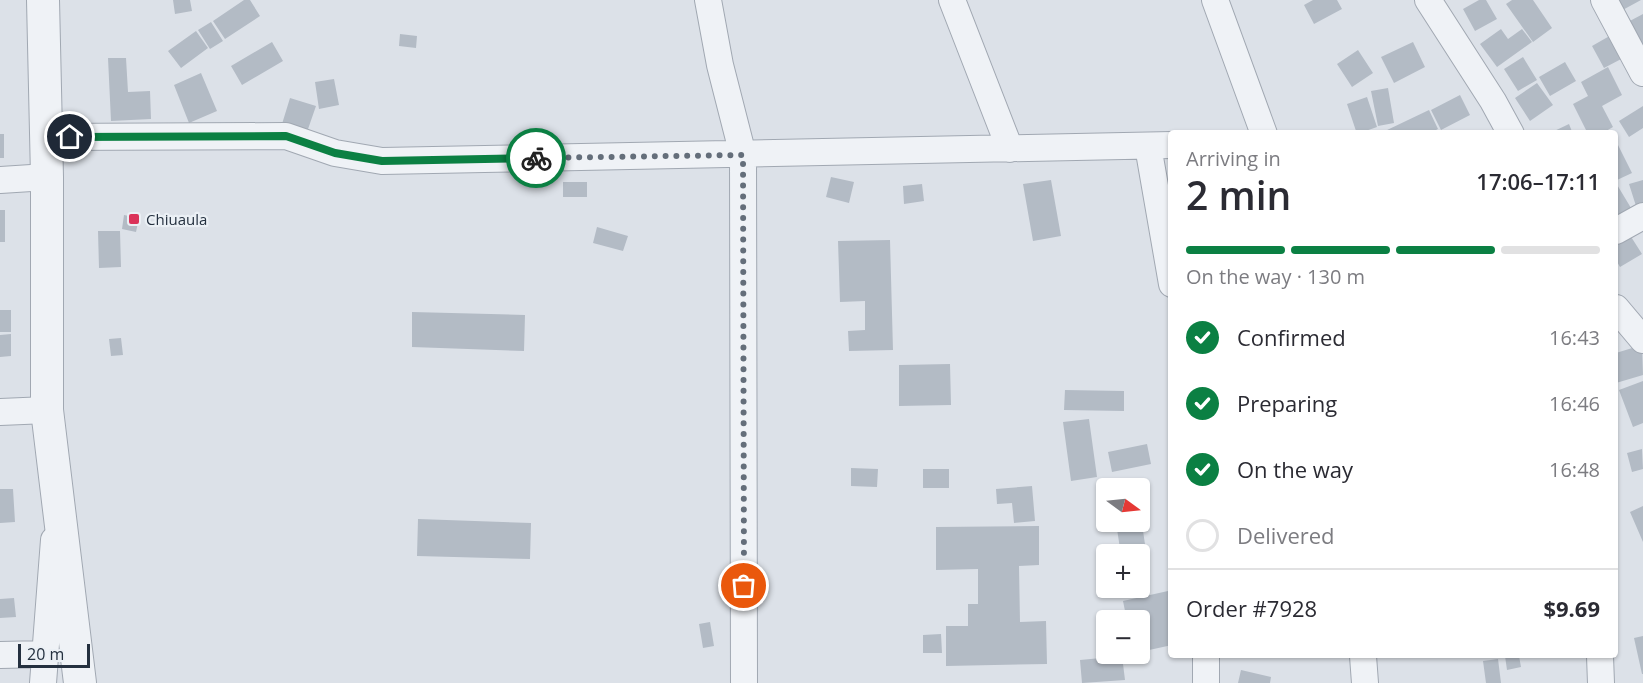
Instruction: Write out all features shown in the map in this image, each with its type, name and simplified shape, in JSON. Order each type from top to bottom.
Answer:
[{"type":"street","points":[[43,0],[47,177],[46,410],[80,683]]},
{"type":"street","points":[[708,0],[720,65],[743,155],[744,683]]},
{"type":"street","points":[[952,0],[1010,149]]},
{"type":"street","points":[[1215,0],[1263,130]]},
{"type":"street","points":[[1428,0],[1493,101],[1509,130]]},
{"type":"street","points":[[1604,0],[1643,73]]},
{"type":"street","points":[[46,137],[286,136],[335,153],[382,161],[1160,146],[1168,238]]},
{"type":"street","points":[[0,180],[47,177]]},
{"type":"street","points":[[1618,230],[1643,216]]},
{"type":"street","points":[[1618,310],[1643,340]]},
{"type":"street","points":[[0,412],[46,410]]},
{"type":"street","points":[[43,683],[57,504]]},
{"type":"street","points":[[0,655],[45,654]]},
{"type":"street","points":[[1206,658],[1206,683]]},
{"type":"street","points":[[1363,658],[1365,683]]},
{"type":"street","points":[[1600,658],[1601,683]]},
{"type":"building","points":[[173,0],[190,0],[192,11],[175,14]]},
{"type":"building","points":[[244,0],[250,0],[260,16],[225,39],[213,21]]},
{"type":"building","points":[[1313,0],[1337,0],[1342,9],[1314,24],[1304,5]]},
{"type":"building","points":[[1479,0],[1486,0],[1497,19],[1475,31],[1463,9]]},
{"type":"building","points":[[1512,0],[1533,0],[1552,28],[1533,42],[1506,4]]},
{"type":"building","points":[[1612,0],[1641,0],[1619,12]]},
{"type":"building","points":[[1643,14],[1643,46],[1639,48],[1626,23]]},
{"type":"building","points":[[211,22],[223,41],[210,49],[198,30]]},
{"type":"building","points":[[1501,29],[1508,39],[1522,29],[1532,42],[1497,67],[1480,44]]},
{"type":"building","points":[[196,31],[208,48],[181,68],[168,51]]},
{"type":"building","points":[[400,34],[417,36],[416,48],[399,46]]},
{"type":"building","points":[[1613,34],[1625,57],[1604,68],[1592,46]]},
{"type":"building","points":[[272,42],[283,61],[242,85],[231,66]]},
{"type":"building","points":[[1413,42],[1425,67],[1394,83],[1381,57]]},
{"type":"building","points":[[1358,50],[1373,73],[1352,87],[1337,64]]},
{"type":"building","points":[[1523,57],[1537,80],[1518,91],[1504,69]]},
{"type":"building","points":[[108,58],[126,58],[128,92],[150,91],[151,119],[111,121]]},
{"type":"building","points":[[1565,62],[1576,81],[1550,96],[1539,77]]},
{"type":"building","points":[[1608,67],[1622,95],[1602,106],[1613,127],[1608,130],[1586,130],[1573,104],[1588,96],[1581,82]]},
{"type":"building","points":[[201,73],[217,111],[189,123],[174,85]]},
{"type":"building","points":[[334,79],[339,105],[319,109],[315,82]]},
{"type":"building","points":[[1537,83],[1553,105],[1530,121],[1515,98]]},
{"type":"building","points":[[1388,88],[1394,123],[1378,126],[1371,91]]},
{"type":"building","points":[[1460,95],[1470,115],[1441,130],[1431,110]]},
{"type":"building","points":[[1367,97],[1377,127],[1356,130],[1347,104]]},
{"type":"building","points":[[290,98],[316,106],[307,132],[282,124]]},
{"type":"building","points":[[1643,106],[1643,128],[1629,137],[1619,121]]},
{"type":"building","points":[[1429,110],[1438,129],[1436,130],[1387,130]]},
{"type":"building","points":[[1569,124],[1571,130],[1556,130]]},
{"type":"building","points":[[0,134],[4,134],[4,158],[0,158]]},
{"type":"building","points":[[1618,145],[1632,173],[1618,180]]},
{"type":"building","points":[[831,177],[854,182],[849,203],[826,197]]},
{"type":"building","points":[[1051,180],[1061,236],[1033,241],[1023,184]]},
{"type":"building","points":[[1643,180],[1643,204],[1636,206],[1629,184]]},
{"type":"building","points":[[563,182],[587,182],[587,197],[563,197]]},
{"type":"building","points":[[922,184],[924,201],[904,204],[903,186]]},
{"type":"building","points":[[1618,186],[1631,208],[1618,217]]},
{"type":"building","points":[[0,210],[5,210],[5,242],[0,242]]},
{"type":"building","points":[[124,215],[139,218],[136,232],[122,229]]},
{"type":"building","points":[[597,227],[628,236],[623,251],[593,243]]},
{"type":"building","points":[[98,231],[120,231],[121,267],[99,268]]},
{"type":"building","points":[[1628,232],[1642,254],[1620,267],[1618,239]]},
{"type":"building","points":[[890,240],[893,350],[849,351],[848,331],[865,330],[865,301],[840,302],[838,241]]},
{"type":"building","points":[[0,310],[11,310],[11,332],[0,332]]},
{"type":"building","points":[[412,312],[525,315],[524,351],[412,347]]},
{"type":"building","points":[[11,334],[11,356],[0,357],[0,335]]},
{"type":"building","points":[[121,338],[123,355],[111,356],[109,339]]},
{"type":"building","points":[[1642,345],[1643,375],[1618,382],[1618,352]]},
{"type":"building","points":[[950,364],[951,405],[899,406],[899,365]]},
{"type":"building","points":[[1643,381],[1643,423],[1633,427],[1619,390]]},
{"type":"building","points":[[1065,390],[1124,391],[1124,411],[1064,410]]},
{"type":"building","points":[[1089,419],[1097,477],[1071,481],[1063,422]]},
{"type":"building","points":[[1147,444],[1151,464],[1112,472],[1108,452]]},
{"type":"building","points":[[1642,449],[1643,469],[1632,472],[1627,453]]},
{"type":"building","points":[[851,468],[878,469],[877,487],[851,486]]},
{"type":"building","points":[[923,469],[949,469],[949,488],[923,488]]},
{"type":"building","points":[[1032,486],[1035,521],[1014,523],[1012,503],[997,504],[996,489]]},
{"type":"building","points":[[0,489],[13,489],[15,522],[0,523]]},
{"type":"building","points":[[1643,506],[1643,542],[1630,512]]},
{"type":"building","points":[[418,519],[531,523],[530,559],[417,556]]},
{"type":"building","points":[[1039,526],[1039,565],[1019,566],[1020,622],[1046,621],[1047,664],[946,666],[946,626],[968,626],[968,604],[978,604],[978,569],[936,570],[936,527]]},
{"type":"building","points":[[1117,532],[1143,532],[1145,544],[1119,544]]},
{"type":"building","points":[[1168,591],[1168,646],[1150,650],[1150,610],[1125,610],[1123,601],[1150,598],[1150,595]]},
{"type":"building","points":[[14,598],[16,617],[0,618],[0,599]]},
{"type":"building","points":[[710,622],[714,646],[703,648],[699,624]]},
{"type":"building","points":[[941,634],[942,653],[923,653],[923,635]]},
{"type":"building","points":[[1643,636],[1643,674],[1642,674],[1634,638]]},
{"type":"building","points":[[1096,658],[1096,664],[1123,664],[1125,680],[1082,683],[1080,660]]},
{"type":"building","points":[[1505,658],[1519,658],[1521,667],[1507,670]]},
{"type":"building","points":[[1498,659],[1501,683],[1486,683],[1483,661]]},
{"type":"building","points":[[1241,670],[1271,677],[1270,683],[1238,683]]},
{"type":"way so far","points":[[536,158],[743,155],[744,586]]},
{"type":"place","name":"Chiuaula","points":[[134,219]]},
{"type":"route","points":[[70,137],[286,136],[335,153],[382,161],[536,158]]}]
